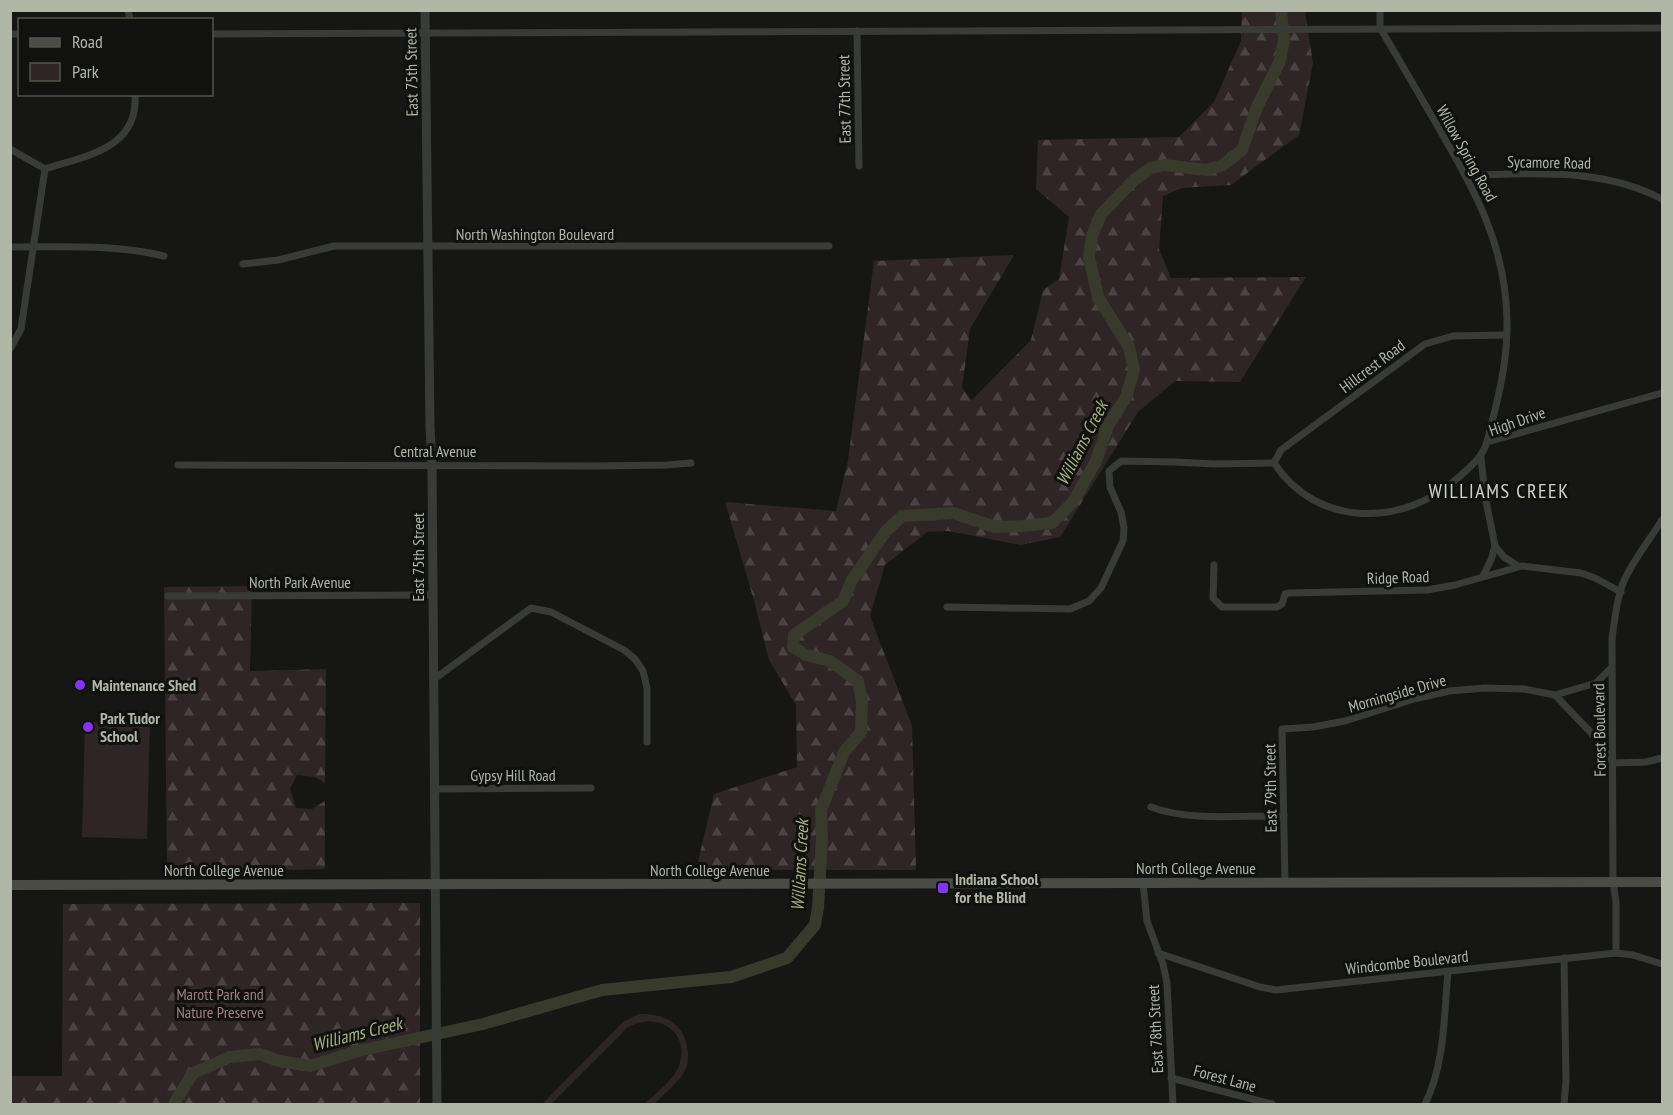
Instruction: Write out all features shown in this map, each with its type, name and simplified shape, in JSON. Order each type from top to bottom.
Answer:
[{"type":"main road","name":"North College Avenue","points":[[10,885],[1662,882]]},
{"type":"street","name":"East 75th Street","points":[[425,10],[437,885],[437,1104]]},
{"type":"street","points":[[1380,10],[1380,28]]},
{"type":"street","name":"Willow Spring Road","points":[[1380,28],[1467,175],[1495,242],[1504,289],[1506,335],[1501,382],[1487,442]]},
{"type":"street","points":[[213,34],[1662,28]]},
{"type":"street","name":"East 77th Street","points":[[856,32],[859,166]]},
{"type":"street","points":[[10,149],[45,169],[100,151],[126,132],[132,121],[136,105],[135,96]]},
{"type":"street","points":[[10,349],[21,329],[45,169]]},
{"type":"street","name":"Sycamore Road","points":[[1467,175],[1564,173],[1587,175],[1624,183],[1662,199]]},
{"type":"street","points":[[10,247],[107,246],[164,256]]},
{"type":"street","name":"North Washington Boulevard","points":[[243,264],[278,260],[334,246],[429,248],[829,246]]},
{"type":"street","name":"Hillcrest Road","points":[[1274,463],[1281,450],[1425,344],[1453,336],[1506,335]]},
{"type":"street","name":"High Drive","points":[[1274,463],[1293,485],[1321,503],[1350,512],[1377,514],[1406,509],[1429,500],[1452,484],[1481,457],[1487,442],[1662,393]]},
{"type":"street","points":[[1481,457],[1494,546],[1491,560],[1483,576]]},
{"type":"street","points":[[947,607],[1070,609],[1089,601],[1101,588],[1123,541],[1123,520],[1110,487],[1109,471],[1121,462],[1274,463]]},
{"type":"street","name":"Central Avenue","points":[[178,465],[603,466],[691,463]]},
{"type":"street","name":"Forest Boulevard","points":[[1616,953],[1611,668],[1614,628],[1621,592],[1632,566],[1662,520]]},
{"type":"street","points":[[1494,546],[1504,557],[1518,566]]},
{"type":"street","name":"Ridge Road","points":[[1214,565],[1213,598],[1222,607],[1277,607],[1282,603],[1285,594],[1289,593],[1427,590],[1455,585],[1518,566],[1581,573],[1621,592]]},
{"type":"street","name":"North Park Avenue","points":[[168,596],[433,596]]},
{"type":"street","points":[[433,680],[531,608],[551,612],[624,650],[636,661],[643,671],[647,688],[647,742]]},
{"type":"street","name":"Morningside Drive","points":[[1282,729],[1345,722],[1428,696],[1465,689],[1514,688],[1555,695],[1596,683],[1611,668]]},
{"type":"street","points":[[1555,695],[1595,737],[1613,763],[1646,762],[1662,758]]},
{"type":"street","name":"East 79th Street","points":[[1282,729],[1285,883]]},
{"type":"street","name":"Gypsy Hill Road","points":[[435,789],[591,788]]},
{"type":"street","points":[[1151,807],[1187,816],[1284,816]]},
{"type":"street","name":"East 78th Street","points":[[1143,883],[1148,921],[1167,982],[1173,1104]]},
{"type":"street","name":"Windcombe Boulevard","points":[[1158,952],[1260,987],[1276,990],[1616,953],[1633,955],[1662,964]]},
{"type":"street","points":[[1564,958],[1566,1081],[1564,1104]]},
{"type":"street","points":[[1425,1104],[1439,1059],[1448,971]]},
{"type":"street","name":"Forest Lane","points":[[1172,1078],[1272,1104]]},
{"type":"green space","points":[[1242,11],[1305,11],[1313,63],[1299,135],[1231,185],[1182,188],[1163,196],[1159,249],[1171,278],[1306,277],[1240,382],[1175,381],[1138,412],[1060,537],[1021,545],[948,531],[927,532],[885,565],[870,616],[912,726],[916,870],[696,870],[714,794],[797,767],[796,705],[769,660],[725,502],[836,511],[848,460],[874,261],[1014,255],[970,329],[962,388],[972,400],[1031,340],[1043,290],[1059,279],[1069,217],[1036,189],[1038,140],[1179,137],[1214,102],[1241,41]]},
{"type":"green space","points":[[252,586],[250,671],[326,669],[325,783],[315,777],[297,775],[290,789],[296,808],[312,809],[325,801],[325,869],[167,874],[164,587]]},
{"type":"green space","points":[[85,722],[150,724],[147,839],[82,837]]},
{"type":"green space","name":"Marott Park and Nature Preserve","points":[[420,903],[420,1104],[11,1104],[11,1076],[62,1076],[63,904]]},
{"type":"green space","points":[[639,1014],[663,1017],[676,1025],[685,1038],[688,1050],[685,1071],[654,1104],[644,1104],[674,1074],[680,1062],[681,1050],[679,1040],[667,1026],[648,1022],[637,1023],[627,1028],[551,1104],[542,1104],[623,1022]]},
{"type":"waterway","name":"Williams Creek","points":[[176,1104],[175,1102],[193,1073],[230,1057],[260,1054],[279,1061],[310,1066],[358,1051],[483,1024],[602,990],[731,977],[787,958],[815,925],[822,838],[821,810],[844,752],[861,732],[862,701],[858,681],[830,661],[806,655],[793,647],[794,635],[843,601],[852,580],[870,554],[886,531],[902,516],[953,513],[995,527],[1022,526],[1052,523],[1073,502],[1096,461],[1108,426],[1126,397],[1134,370],[1129,347],[1098,297],[1089,257],[1092,236],[1101,214],[1134,180],[1151,168],[1164,165],[1207,170],[1223,165],[1242,150],[1257,107],[1280,61],[1284,40],[1281,10]]},
{"type":"place","name":"Maintenance Shed","points":[[80,685]]},
{"type":"place","name":"Park Tudor School","points":[[88,727]]},
{"type":"place","name":"Indiana School for the Blind","points":[[943,888]]},
{"type":"district","name":"WILLIAMS CREEK","points":[[1499,491]]}]
